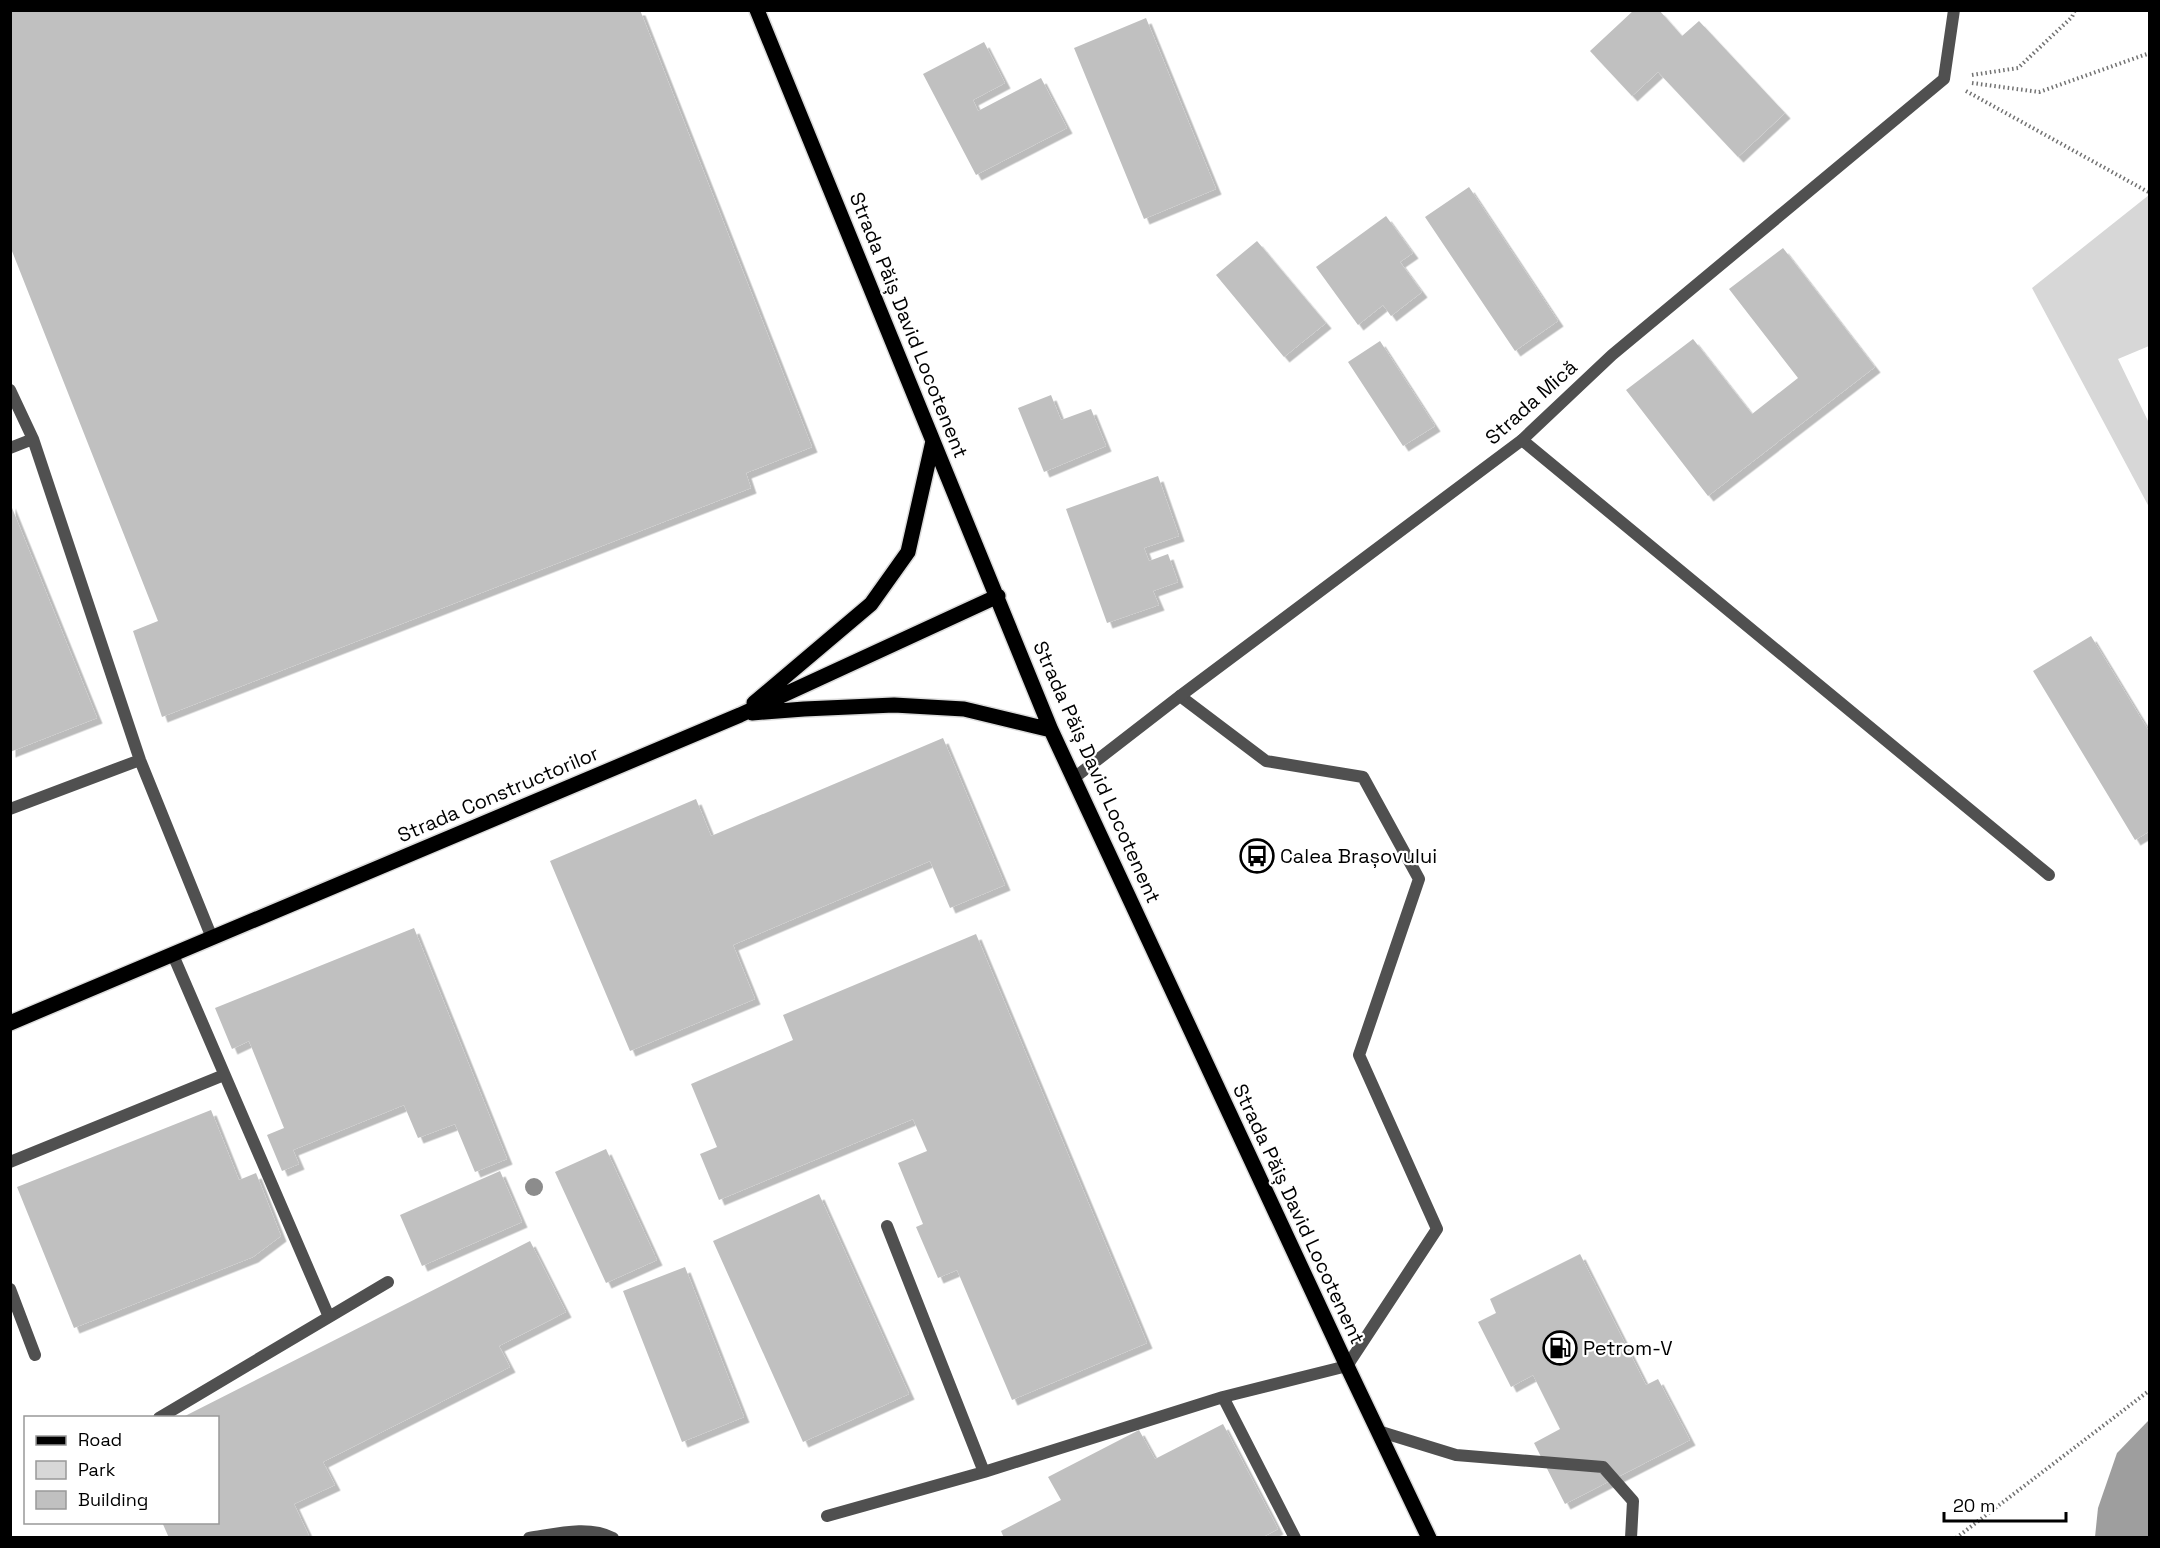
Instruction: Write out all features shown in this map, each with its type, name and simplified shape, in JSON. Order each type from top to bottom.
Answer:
[{"type":"main road","name":"Strada Păiș David Locotenent","points":[[757,10],[1051,730],[1430,1538]]},
{"type":"main road","points":[[740,715],[871,604],[908,552],[933,441]]},
{"type":"main road","name":"Strada Constructorilor","points":[[10,1023],[740,715],[998,596]]},
{"type":"main road","points":[[740,715],[804,709],[894,705],[964,709],[1051,730]]},
{"type":"street","points":[[1944,80],[1954,10]]},
{"type":"street","name":"Strada Mică","points":[[1074,778],[1522,440],[1612,356],[1944,80]]},
{"type":"street","points":[[10,390],[33,439],[140,760],[213,938]]},
{"type":"street","points":[[10,448],[33,439]]},
{"type":"street","points":[[1522,440],[2049,875]]},
{"type":"street","points":[[827,1516],[984,1472],[1223,1397],[1347,1365],[1437,1229],[1359,1055],[1419,879],[1363,777],[1266,761],[1180,696]]},
{"type":"street","points":[[10,809],[140,760]]},
{"type":"street","points":[[172,955],[329,1317]]},
{"type":"street","points":[[10,1162],[224,1075]]},
{"type":"street","points":[[887,1226],[984,1472]]},
{"type":"street","points":[[162,1416],[388,1282]]},
{"type":"street","points":[[10,1289],[35,1355]]},
{"type":"street","points":[[1223,1397],[1295,1538]]},
{"type":"street","points":[[1378,1431],[1456,1455],[1603,1467],[1633,1501],[1631,1538]]},
{"type":"street","points":[[529,1538],[574,1532],[601,1532],[613,1538]]},
{"type":"path","points":[[1944,80],[2018,68],[2072,17],[2075,10]]},
{"type":"path","points":[[1944,80],[2039,92],[2150,53]]},
{"type":"path","points":[[1944,80],[2150,193]]},
{"type":"path","points":[[1956,1538],[2150,1390]]},
{"type":"green space","points":[[2149,195],[2149,346],[2118,359],[2149,423],[2149,507],[2032,288]]},
{"type":"shaded area","points":[[2149,1420],[2149,1537],[2095,1537],[2098,1508],[2117,1453]]},
{"type":"building","points":[[10,10],[640,10],[812,447],[746,473],[751,488],[162,717],[133,631],[158,621],[10,246]]},
{"type":"building","points":[[1634,10],[1659,10],[1682,36],[1699,21],[1785,113],[1738,157],[1658,72],[1632,96],[1590,51]]},
{"type":"building","points":[[1146,18],[1216,189],[1144,219],[1074,48]]},
{"type":"building","points":[[984,42],[1005,83],[973,100],[978,111],[1041,78],[1067,128],[976,175],[923,74]]},
{"type":"building","points":[[1469,187],[1558,321],[1515,351],[1425,217]]},
{"type":"building","points":[[1386,216],[1413,253],[1400,262],[1422,292],[1391,316],[1383,305],[1358,325],[1316,267]]},
{"type":"building","points":[[1257,241],[1326,323],[1284,357],[1216,275]]},
{"type":"building","points":[[1783,248],[1875,367],[1708,496],[1626,390],[1693,339],[1752,414],[1798,378],[1729,289]]},
{"type":"building","points":[[1380,341],[1435,426],[1403,446],[1348,362]]},
{"type":"building","points":[[1051,395],[1061,420],[1091,409],[1106,446],[1044,472],[1018,408]]},
{"type":"building","points":[[1158,476],[1179,536],[1144,548],[1149,561],[1168,554],[1178,582],[1153,591],[1159,605],[1107,623],[1066,509]]},
{"type":"building","points":[[10,503],[97,718],[10,752]]},
{"type":"building","points":[[2091,636],[2150,733],[2150,831],[2135,840],[2033,671]]},
{"type":"building","points":[[943,738],[1005,885],[950,908],[930,861],[733,945],[755,999],[630,1051],[550,861],[696,799],[711,836]]},
{"type":"building","points":[[414,928],[507,1159],[475,1172],[455,1124],[418,1138],[404,1105],[293,1150],[299,1164],[282,1171],[267,1135],[284,1128],[249,1041],[232,1049],[215,1008]]},
{"type":"building","points":[[976,934],[1147,1343],[1012,1400],[957,1270],[938,1278],[916,1227],[923,1224],[898,1163],[927,1151],[913,1119],[719,1200],[700,1154],[717,1147],[691,1084],[793,1040],[783,1015]]},
{"type":"building","points":[[211,1110],[239,1180],[256,1173],[281,1236],[253,1257],[74,1328],[17,1187]]},
{"type":"building","points":[[606,1149],[657,1260],[606,1283],[555,1172]]},
{"type":"building","points":[[500,1171],[522,1222],[422,1266],[400,1215]]},
{"type":"building","points":[[819,1194],[909,1394],[803,1442],[713,1241]]},
{"type":"building","points":[[530,1241],[566,1312],[499,1346],[510,1367],[323,1462],[335,1485],[294,1504],[310,1538],[169,1538],[163,1524],[219,1524],[219,1416],[185,1416]]},
{"type":"building","name":"Petrom-V","points":[[1580,1254],[1646,1385],[1658,1379],[1690,1440],[1565,1504],[1534,1443],[1560,1429],[1533,1375],[1511,1387],[1478,1322],[1496,1313],[1490,1299]]},
{"type":"building","points":[[685,1267],[744,1417],[682,1442],[623,1291]]},
{"type":"building","points":[[1223,1424],[1278,1529],[1261,1538],[1004,1538],[1001,1531],[1061,1500],[1048,1477],[1139,1430],[1155,1459]]},
{"type":"place","name":"Calea Brașovului","points":[[1257,856]]},
{"type":"place","name":"Petrom-V","points":[[1560,1348]]}]
